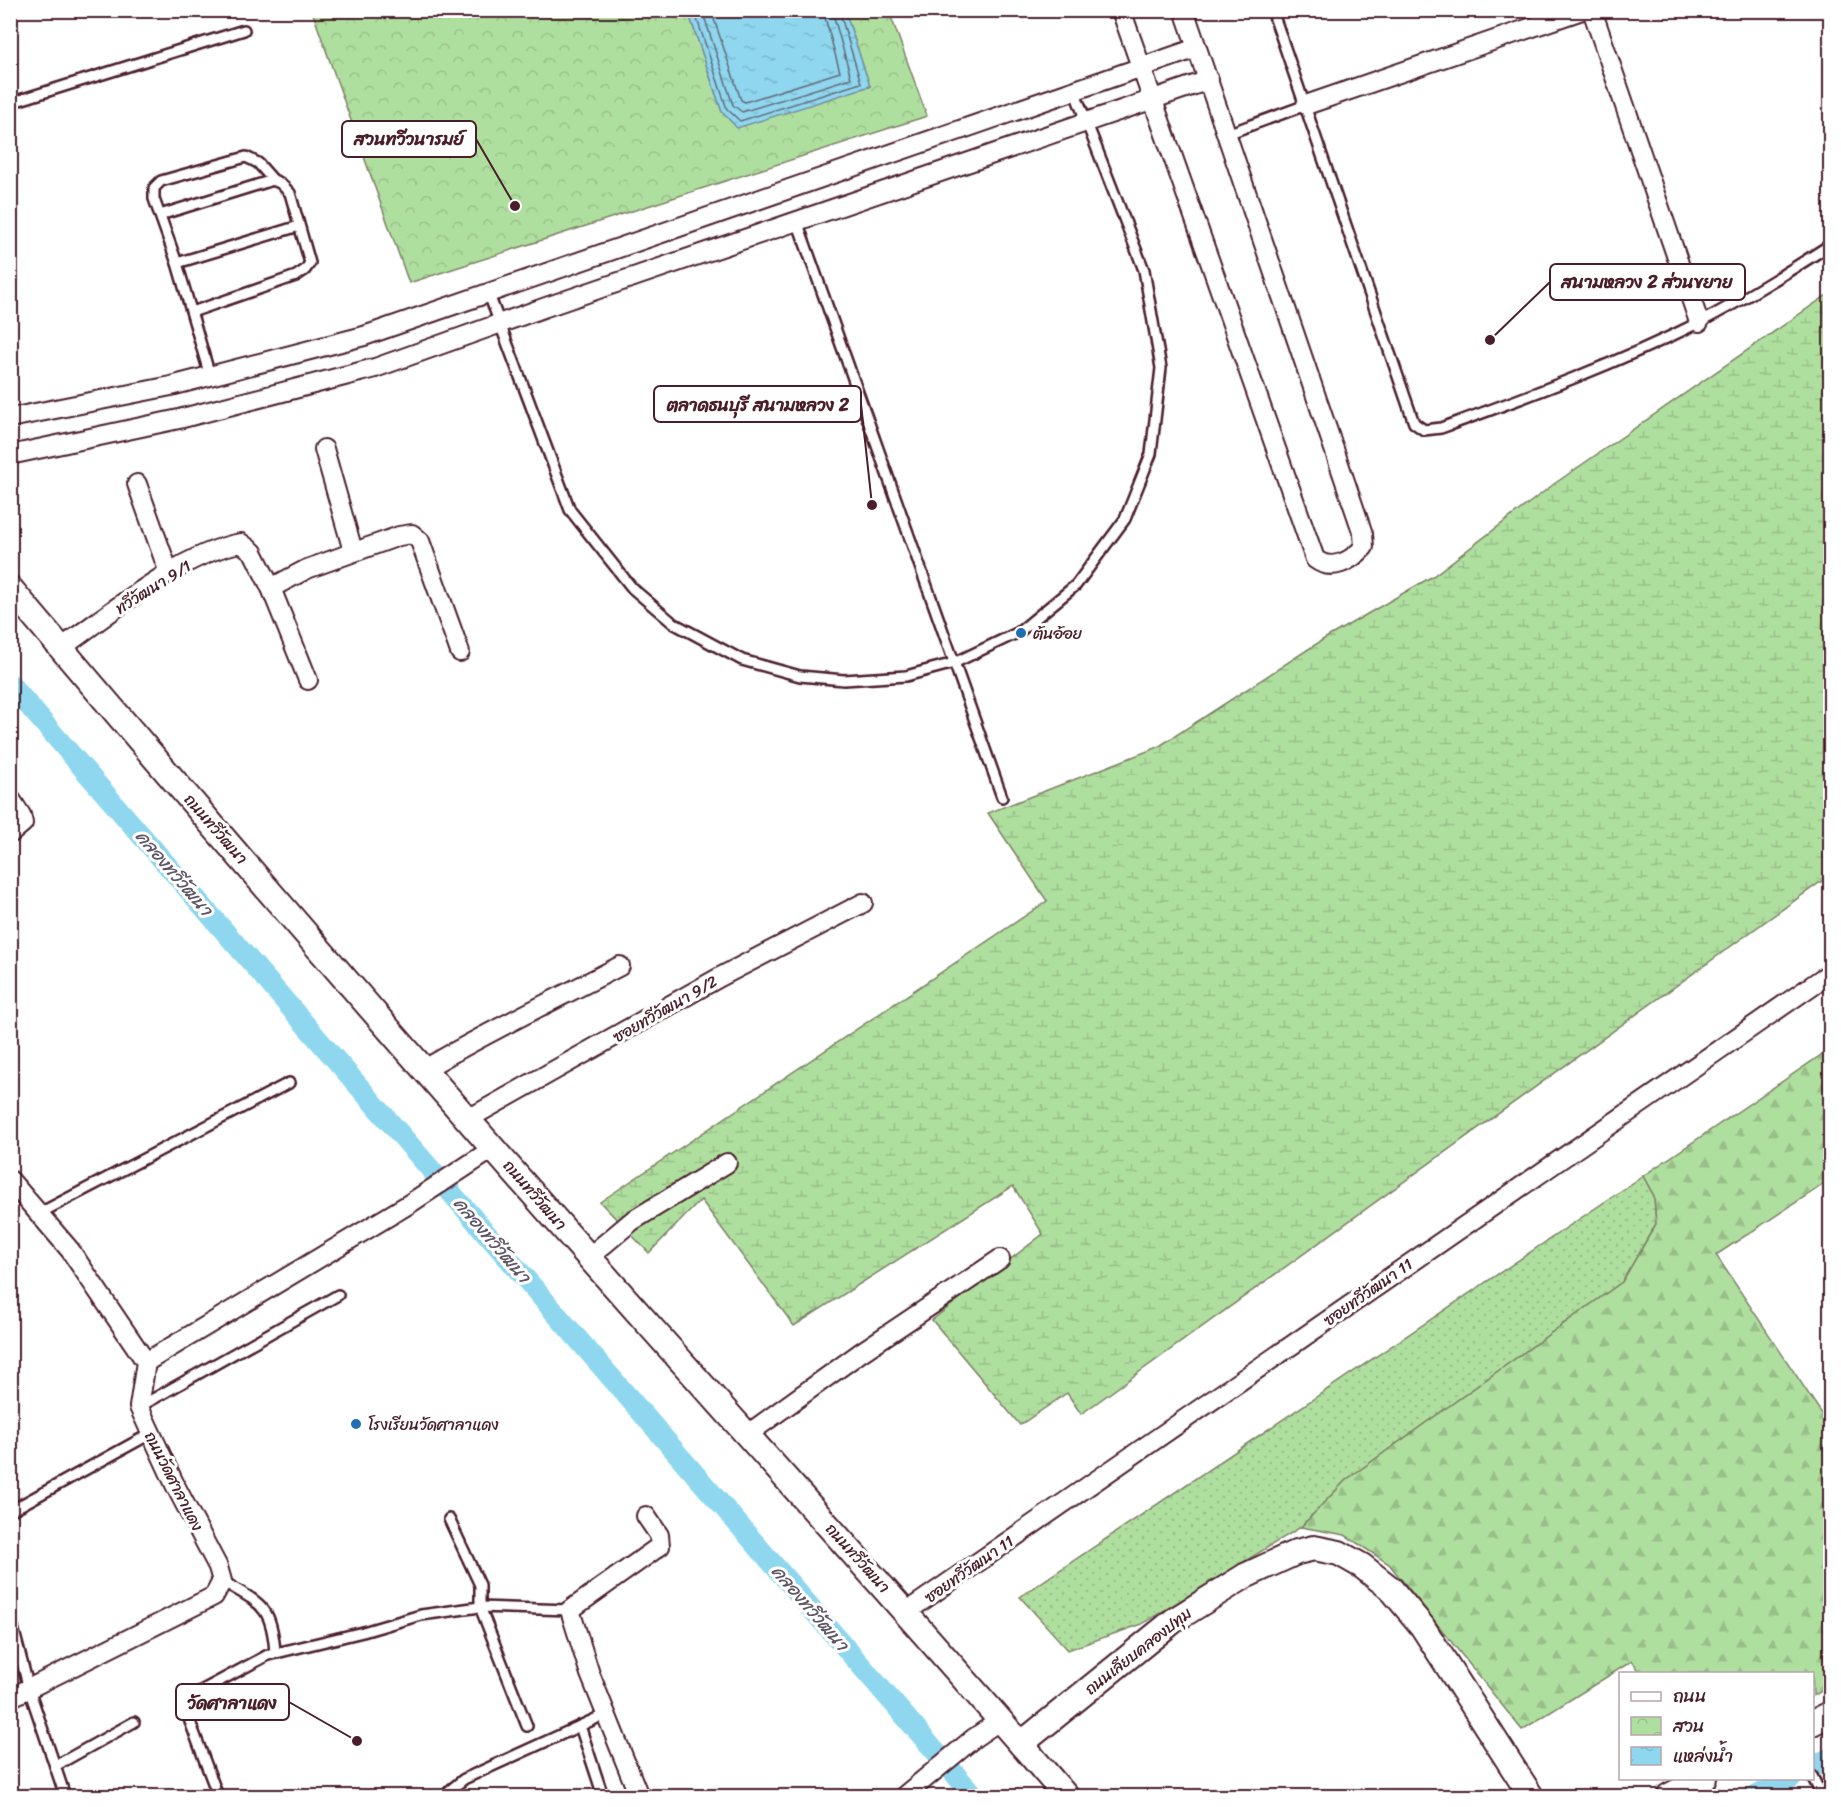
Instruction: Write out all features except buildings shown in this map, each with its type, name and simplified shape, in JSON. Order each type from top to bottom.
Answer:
[{"type":"main road","name":"ถนนทวีวัฒนา","points":[[10,588],[468,1119],[976,1690],[999,1721],[1066,1797]]},
{"type":"main road","name":"ถนนเลียบคลองปทุม","points":[[1021,1744],[1173,1621],[1245,1576],[1297,1552],[1314,1548],[1339,1553],[1362,1566],[1391,1589],[1422,1626],[1531,1797]]},
{"type":"main road","points":[[1814,1722],[1830,1714]]},
{"type":"main road","points":[[1669,1797],[1702,1780]]},
{"type":"street","points":[[1121,10],[1315,559],[1323,565],[1334,565],[1355,557],[1360,552],[1364,547],[1363,534],[1184,10]]},
{"type":"street","points":[[1306,105],[1582,10]]},
{"type":"street","points":[[1592,10],[1699,322]]},
{"type":"street","points":[[10,418],[210,376],[364,336],[1197,48]]},
{"type":"street","points":[[10,454],[179,419],[375,368],[1209,80]]},
{"type":"street","points":[[324,449],[353,552]]},
{"type":"street","points":[[136,484],[169,573]]},
{"type":"street","points":[[271,588],[307,569],[412,534],[420,541],[460,652]]},
{"type":"street","name":"ทวีวัฒนา 9/1","points":[[61,648],[169,573],[227,546],[241,543],[253,552],[271,588],[308,680]]},
{"type":"street","points":[[10,798],[21,815],[23,824],[10,834]]},
{"type":"street","name":"ซอยทวีวัฒนา 9/2","points":[[468,1119],[720,977],[863,903]]},
{"type":"street","points":[[425,1069],[484,1034],[539,1009],[620,966]]},
{"type":"street","name":"ซอยทวีวัฒนา 11","points":[[906,1612],[1830,973]]},
{"type":"street","points":[[146,1362],[409,1204],[494,1148]]},
{"type":"street","points":[[589,1257],[632,1221],[727,1163]]},
{"type":"street","points":[[12,1185],[40,1213],[70,1250],[146,1362],[139,1407]]},
{"type":"street","points":[[748,1434],[860,1353],[1000,1259]]},
{"type":"street","name":"ถนนวัดศาลาแดง","points":[[139,1407],[150,1434],[218,1567],[222,1581]]},
{"type":"street","points":[[639,1797],[606,1714],[570,1610],[660,1546],[659,1535],[646,1516]]},
{"type":"street","points":[[10,1698],[214,1596],[222,1581]]},
{"type":"street","points":[[914,1792],[974,1738],[999,1721]]},
{"type":"lane","points":[[1272,10],[1414,423],[1425,430],[1441,428],[1610,364],[1758,291],[1830,245]]},
{"type":"lane","points":[[10,102],[244,30]]},
{"type":"lane","points":[[488,292],[570,510],[632,588],[673,623],[742,660],[800,676],[844,680],[906,676],[954,663],[1019,632],[1076,585],[1125,519],[1151,454],[1161,368],[1144,270],[1074,90]]},
{"type":"lane","points":[[1227,134],[1306,105]]},
{"type":"lane","points":[[192,312],[305,270],[310,262],[290,193],[280,183],[273,180],[258,163],[246,157],[161,181],[154,188],[160,215],[177,263],[210,376]]},
{"type":"lane","points":[[160,215],[273,180]]},
{"type":"lane","points":[[10,185],[10,192]]},
{"type":"lane","points":[[797,221],[1002,797]]},
{"type":"lane","points":[[177,263],[299,226]]},
{"type":"lane","points":[[40,1213],[289,1083]]},
{"type":"lane","points":[[139,1407],[338,1295]]},
{"type":"lane","points":[[10,1511],[150,1434]]},
{"type":"lane","points":[[449,1519],[480,1585],[480,1606],[527,1726]]},
{"type":"lane","points":[[222,1581],[261,1604],[273,1625],[275,1653]]},
{"type":"lane","points":[[218,1797],[186,1711],[189,1702],[199,1692],[275,1653],[363,1632],[421,1615],[480,1606],[570,1610]]},
{"type":"lane","points":[[10,1616],[29,1689],[65,1797]]},
{"type":"lane","points":[[447,1797],[449,1791],[464,1779],[606,1714]]},
{"type":"lane","points":[[55,1766],[134,1722]]},
{"type":"lane","points":[[580,1726],[603,1797]]},
{"type":"lane","points":[[1814,1780],[1822,1797]]},
{"type":"green space","points":[[312,11],[688,11],[722,112],[870,87],[845,11],[889,11],[927,116],[409,283]]},
{"type":"green space","points":[[1830,293],[1830,875],[1081,1414],[1067,1393],[1020,1425],[932,1320],[1043,1234],[1013,1186],[794,1326],[701,1200],[649,1253],[600,1202],[1047,901],[988,813],[1158,747],[1324,639],[1433,576],[1554,484]]},
{"type":"green space","points":[[1830,1049],[1830,1180],[1716,1255],[1830,1426],[1830,1686],[1814,1695],[1814,1672],[1640,1672],[1632,1661],[1522,1730],[1389,1564],[1345,1535],[1301,1527],[1346,1480],[1622,1282],[1656,1224],[1654,1196],[1643,1176]]},
{"type":"green space","points":[[1643,1176],[1654,1196],[1656,1224],[1622,1282],[1346,1480],[1301,1527],[1142,1624],[1068,1650],[1020,1597]]},
{"type":"water","points":[[688,11],[845,11],[870,86],[737,128],[722,112]]},
{"type":"waterway","name":"คลองทวีวัฒนา","points":[[10,684],[974,1796]]},
{"type":"waterway","points":[[1814,1766],[1830,1758]]},
{"type":"waterway","points":[[1756,1796],[1787,1780]]},
{"type":"place","name":"สวนทวีวนารมย์","points":[[515,206]]},
{"type":"place","name":"สนามหลวง 2 ส่วนขยาย","points":[[1490,340]]},
{"type":"place","name":"ตลาดธนบุรี สนามหลวง 2","points":[[872,505]]},
{"type":"place","name":"ต้นอ้อย","points":[[1021,633]]},
{"type":"place","name":"โรงเรียนวัดศาลาแดง","points":[[356,1424]]},
{"type":"place","name":"วัดศาลาแดง","points":[[357,1741]]}]
